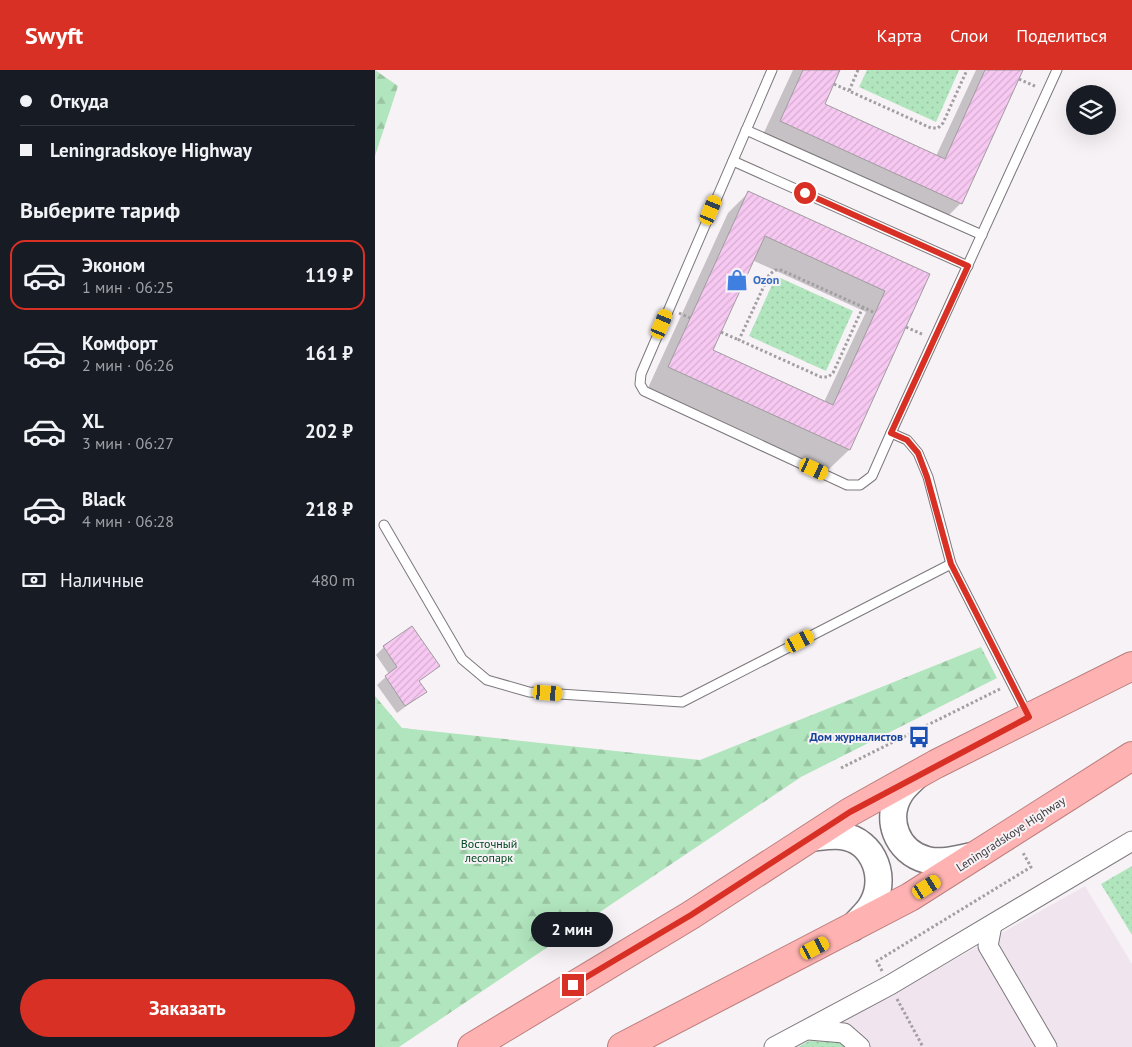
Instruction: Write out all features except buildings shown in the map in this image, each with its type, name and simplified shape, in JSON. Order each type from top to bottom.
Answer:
[{"type":"highway","points":[[472,1047],[691,915],[850,812],[917,774],[1132,666]]},
{"type":"highway","name":"Leningradskoye Highway","points":[[622,1047],[911,897],[1132,756]]},
{"type":"main road","points":[[917,774],[901,791],[894,806],[892,819],[894,831],[903,846],[927,860],[945,861],[977,855]]},
{"type":"main road","points":[[810,838],[842,836],[857,841],[870,852],[876,864],[879,879],[877,892],[871,907],[850,930]]},
{"type":"street","points":[[774,1047],[809,1030],[890,985],[1132,840]]},
{"type":"street","points":[[992,925],[988,946],[1047,1047]]},
{"type":"street","points":[[809,1030],[844,1033],[860,1047]]},
{"type":"lane","points":[[772,70],[641,374],[640,384],[644,391],[847,485],[861,486],[872,476],[1057,70]]},
{"type":"lane","points":[[746,130],[982,235]]},
{"type":"lane","points":[[733,161],[968,266]]},
{"type":"lane","points":[[891,433],[907,440],[918,453],[927,477],[951,564],[1029,717]]},
{"type":"lane","points":[[383,525],[462,659],[487,680],[529,692],[682,702],[951,564]]},
{"type":"path","points":[[849,91],[858,70]]},
{"type":"path","points":[[834,84],[931,128],[937,128],[943,124],[967,70]]},
{"type":"path","points":[[1019,79],[1047,92]]},
{"type":"path","points":[[739,340],[769,275],[775,270],[781,270],[875,313]]},
{"type":"path","points":[[721,332],[821,377],[828,378],[833,373],[863,307]]},
{"type":"path","points":[[906,327],[934,340]]},
{"type":"path","points":[[841,768],[1012,683]]},
{"type":"path","points":[[923,1047],[877,961],[1031,867],[1023,852]]},
{"type":"shaded area","points":[[1085,886],[1132,964],[1132,1047],[799,1047]]},
{"type":"green space","points":[[375,70],[398,86],[375,156]]},
{"type":"green space","points":[[867,70],[959,70],[936,122],[859,87]]},
{"type":"green space","points":[[776,276],[853,311],[826,371],[749,336]]},
{"type":"green space","name":"Восточный лесопарк","points":[[981,647],[997,678],[801,777],[399,1047],[375,1047],[375,696],[402,728],[700,760]]},
{"type":"green space","points":[[1132,866],[1132,935],[1101,884]]},
{"type":"green space","points":[[809,1041],[841,1042],[848,1047],[798,1047]]},
{"type":"place","name":"Ozon","points":[[737,280]]},
{"type":"place","name":"Дом журналистов","points":[[919,737]]},
{"type":"route","points":[[573,985],[691,915],[850,812],[917,774],[1029,717],[951,564],[927,477],[918,453],[907,440],[891,433],[968,266],[805,193]]}]
